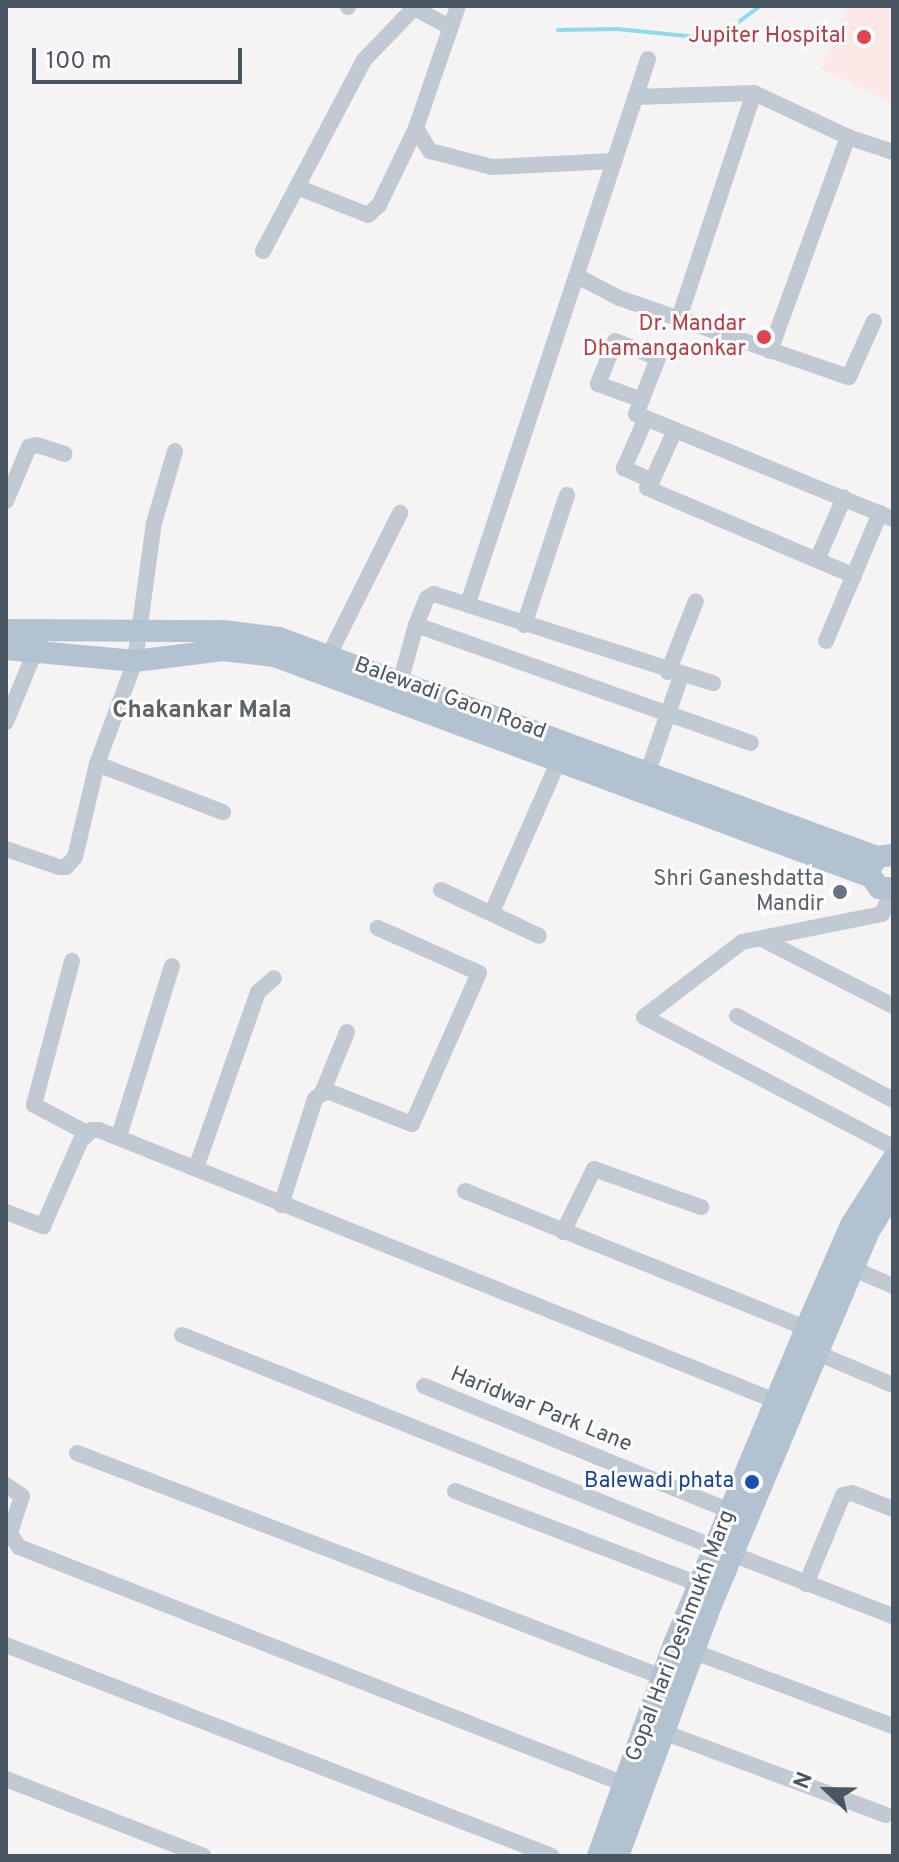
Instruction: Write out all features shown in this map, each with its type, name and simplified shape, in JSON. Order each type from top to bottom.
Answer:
[{"type":"main road","name":"Balewadi Gaon Road","points":[[6,630],[40,642],[135,661],[223,650],[248,651],[398,690],[644,781],[880,863],[879,888],[893,888]]},
{"type":"main road","name":"Balewadi Gaon Road","points":[[6,649],[137,631],[251,632],[329,655],[398,690],[559,760],[644,781]]},
{"type":"main road","name":"Gopal Hari Deshmukh Marg","points":[[618,1856],[663,1732],[664,1691],[692,1651],[723,1550],[730,1511],[851,1225],[893,1159]]},
{"type":"main road","name":"Gopal Hari Deshmukh Marg","points":[[598,1856],[624,1784],[664,1691],[699,1584],[723,1550],[817,1353],[868,1233],[893,1192]]},
{"type":"street","points":[[297,187],[356,213],[368,215],[379,205],[416,128],[458,6]]},
{"type":"street","points":[[263,251],[364,60],[414,8],[449,27]]},
{"type":"street","points":[[468,603],[648,59]]},
{"type":"street","points":[[635,97],[754,93],[848,137],[893,152]]},
{"type":"street","points":[[679,318],[754,93]]},
{"type":"street","points":[[416,128],[430,151],[478,165],[614,161]]},
{"type":"street","points":[[770,351],[848,137]]},
{"type":"street","points":[[577,276],[619,298],[849,377],[874,321]]},
{"type":"street","points":[[642,400],[636,414],[887,516],[854,576],[826,641]]},
{"type":"street","points":[[646,418],[624,468],[652,481],[675,430]]},
{"type":"street","points":[[6,501],[29,447],[37,445],[65,454]]},
{"type":"street","points":[[6,849],[59,867],[70,864],[97,764],[135,661],[154,523],[175,451]]},
{"type":"street","points":[[647,488],[854,576]]},
{"type":"street","points":[[524,625],[567,495]]},
{"type":"street","points":[[817,560],[844,498]]},
{"type":"street","points":[[329,655],[400,513]]},
{"type":"street","points":[[398,690],[416,625],[427,598],[434,594],[674,674],[713,683]]},
{"type":"street","points":[[644,781],[696,601]]},
{"type":"street","points":[[416,625],[751,743]]},
{"type":"street","points":[[6,722],[40,642]]},
{"type":"street","points":[[492,912],[559,760]]},
{"type":"street","points":[[97,764],[223,812]]},
{"type":"street","points":[[893,888],[882,914],[762,939],[737,939],[644,1017],[893,1147]]},
{"type":"street","points":[[441,890],[539,936]]},
{"type":"street","points":[[322,1093],[330,1092],[412,1124],[479,973],[378,928]]},
{"type":"street","points":[[762,939],[893,1006]]},
{"type":"street","points":[[72,961],[34,1105],[87,1133],[99,1130],[119,1136],[281,1205],[776,1401]]},
{"type":"street","points":[[119,1136],[172,966]]},
{"type":"street","points":[[196,1168],[258,992],[274,978]]},
{"type":"street","points":[[737,1016],[893,1100]]},
{"type":"street","points":[[281,1205],[315,1099],[322,1093],[347,1032]]},
{"type":"street","points":[[6,1212],[43,1226],[87,1133]]},
{"type":"street","points":[[563,1232],[594,1169],[701,1207]]},
{"type":"street","points":[[465,1191],[806,1328]]},
{"type":"street","points":[[852,1268],[893,1286]]},
{"type":"street","points":[[182,1335],[893,1616]]},
{"type":"street","points":[[817,1353],[893,1385]]},
{"type":"street","name":"Haridwar Park Lane","points":[[424,1386],[730,1511]]},
{"type":"street","points":[[77,1453],[664,1691]]},
{"type":"street","points":[[6,1485],[22,1496],[10,1534],[19,1547],[624,1784]]},
{"type":"street","points":[[455,1491],[699,1584]]},
{"type":"street","points":[[806,1584],[843,1495],[852,1493],[893,1509]]},
{"type":"street","points":[[6,1645],[552,1856]]},
{"type":"street","points":[[692,1651],[893,1726]]},
{"type":"street","points":[[663,1732],[886,1815]]},
{"type":"street","points":[[6,1779],[203,1856]]},
{"type":"shaded area","name":"Jupiter Hospital","points":[[849,6],[893,6],[893,103],[821,69]]},
{"type":"waterway","points":[[558,30],[617,29],[716,39],[760,6]]},
{"type":"place","name":"Jupiter Hospital","points":[[864,37]]},
{"type":"place","name":"Dr. Mandar Dhamangaonkar","points":[[764,337]]},
{"type":"place","name":"Shri Ganeshdatta Mandir","points":[[840,892]]},
{"type":"place","name":"Balewadi phata","points":[[752,1482]]},
{"type":"district","name":"Chakankar Mala","points":[[202,712]]}]
